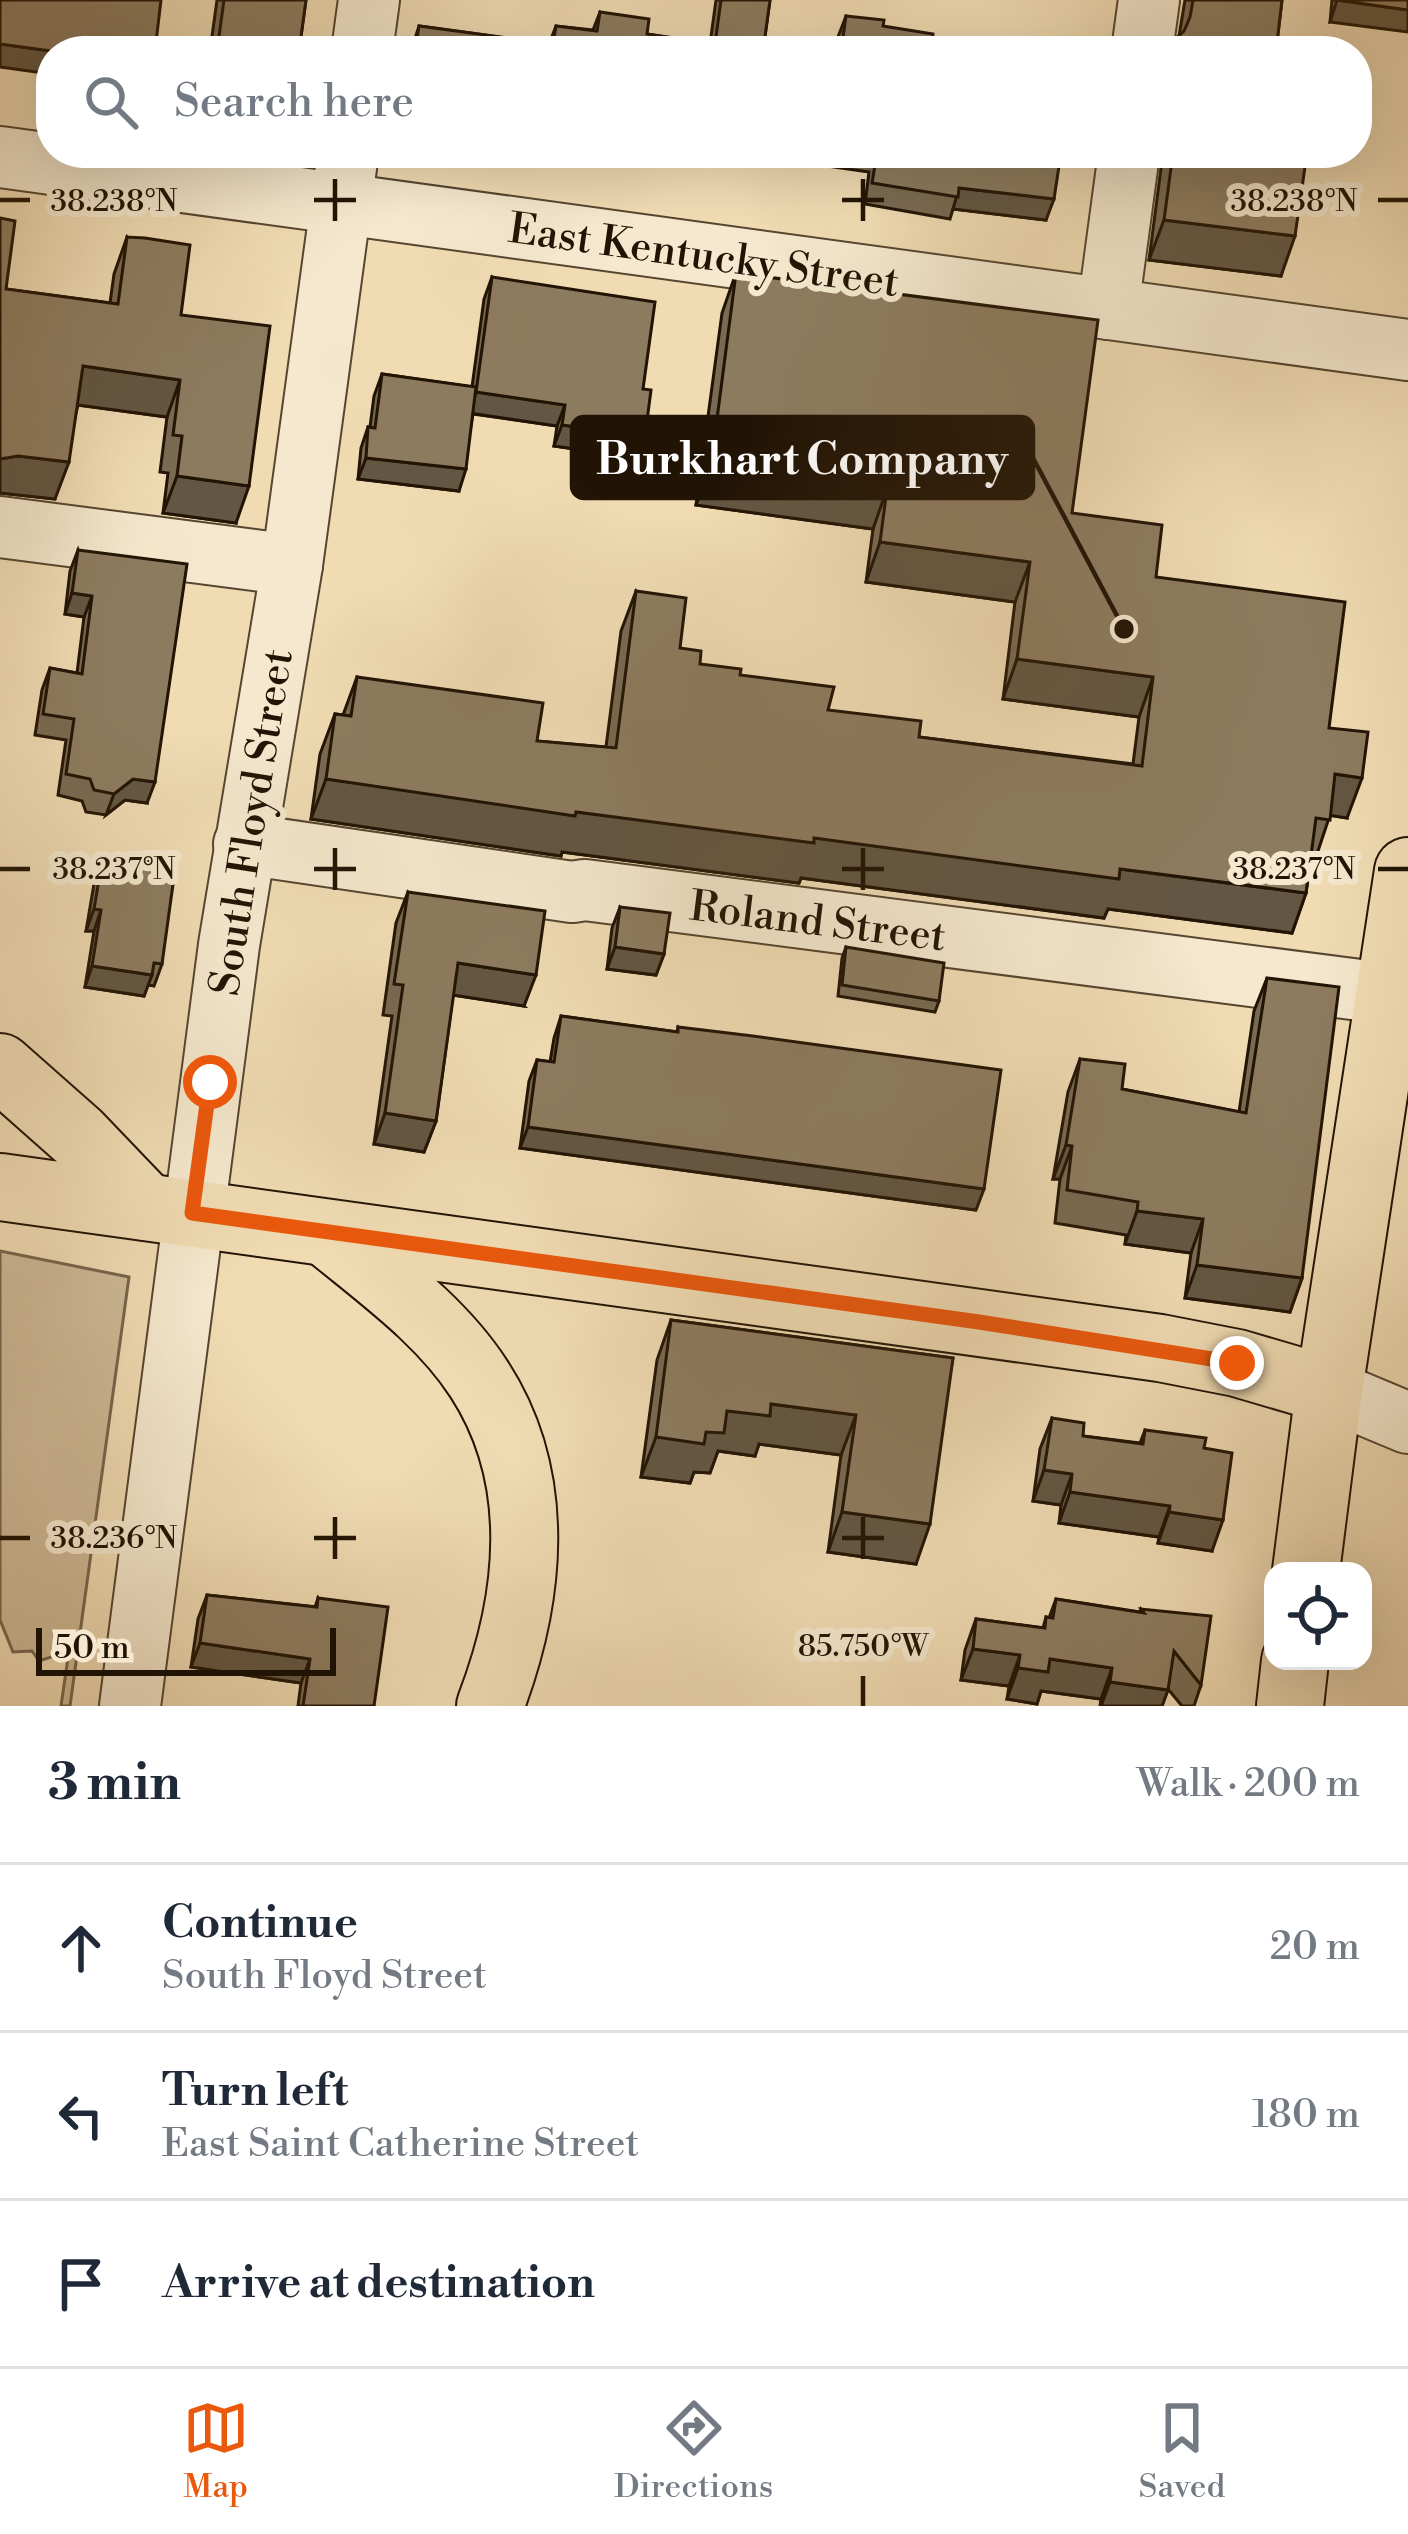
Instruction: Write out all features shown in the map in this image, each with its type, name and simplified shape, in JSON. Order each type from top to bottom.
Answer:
[{"type":"main road","points":[[1307,1562],[1408,871]]},
{"type":"main road","points":[[0,1067],[169,1210]]},
{"type":"main road","points":[[0,1187],[1160,1348],[1237,1363],[1329,1390]]},
{"type":"main road","points":[[327,1233],[411,1303],[478,1376],[514,1454],[524,1495],[522,1589],[490,1706]]},
{"type":"main road","points":[[1290,1706],[1294,1670]]},
{"type":"street","points":[[364,36],[369,0]]},
{"type":"street","points":[[1144,36],[1149,0]]},
{"type":"street","name":"East Kentucky Street","points":[[0,157],[36,159]]},
{"type":"street","name":"East Kentucky Street","points":[[181,168],[345,178],[1108,309],[1408,350]]},
{"type":"street","points":[[1108,309],[1127,168]]},
{"type":"street","name":"South Floyd Street","points":[[130,1706],[169,1210],[244,844],[292,565],[345,178]]},
{"type":"street","points":[[0,527],[292,565]]},
{"type":"street","name":"Roland Street","points":[[244,844],[572,892],[1391,994]]},
{"type":"street","points":[[1329,1390],[1408,1423]]},
{"type":"shaded area","points":[[0,1251],[129,1277],[70,1706],[61,1706],[68,1658],[39,1661],[32,1651],[13,1652],[0,1620]]},
{"type":"building","points":[[0,0],[161,0],[157,36],[36,36],[36,49],[0,44]]},
{"type":"building","points":[[224,0],[306,0],[301,36],[219,36]]},
{"type":"building","points":[[721,0],[770,0],[765,36],[716,36]]},
{"type":"building","points":[[1193,0],[1282,0],[1278,36],[1178,36]]},
{"type":"building","points":[[1337,0],[1408,0],[1408,10]]},
{"type":"building","points":[[600,12],[649,19],[647,34],[661,36],[554,36],[556,26],[597,31]]},
{"type":"building","points":[[846,16],[884,20],[883,26],[933,34],[933,36],[843,36]]},
{"type":"building","points":[[419,26],[493,36],[417,36]]},
{"type":"building","points":[[874,168],[1059,168],[1054,199],[959,188],[958,197],[872,183]]},
{"type":"building","points":[[1171,168],[1305,168],[1295,236],[1164,220]]},
{"type":"building","points":[[0,218],[15,221],[6,289],[118,304],[127,237],[145,238],[190,245],[181,315],[270,326],[249,486],[177,476],[182,436],[173,435],[180,380],[83,366],[69,462],[18,456],[0,459]]},
{"type":"building","points":[[736,273],[1098,320],[1072,513],[1162,525],[1156,577],[1345,602],[1329,728],[1368,732],[1362,778],[1335,774],[1330,820],[1316,818],[1306,893],[1120,869],[1119,879],[814,838],[814,843],[576,812],[575,816],[326,779],[335,714],[351,716],[357,677],[543,703],[537,741],[616,748],[636,591],[686,598],[680,648],[701,651],[700,664],[741,669],[740,675],[834,687],[828,710],[921,721],[919,737],[1142,766],[1153,677],[1017,659],[1030,562],[880,542],[887,489],[711,465]]},
{"type":"building","points":[[492,277],[655,302],[643,389],[651,390],[645,436],[562,425],[565,405],[476,392]]},
{"type":"building","points":[[382,374],[476,387],[466,469],[366,458],[368,427],[375,428]]},
{"type":"building","points":[[78,550],[187,564],[155,782],[133,779],[114,794],[94,790],[90,779],[66,774],[74,719],[43,714],[50,668],[82,674],[92,596],[72,593]]},
{"type":"building","points":[[103,856],[165,863],[164,876],[174,877],[162,964],[154,963],[152,975],[92,966],[101,910],[94,909]]},
{"type":"building","points":[[408,892],[545,911],[536,975],[458,963],[436,1121],[385,1113],[403,985],[394,984]]},
{"type":"building","points":[[620,907],[670,913],[664,954],[615,947]]},
{"type":"building","points":[[846,947],[944,963],[939,1001],[842,985]]},
{"type":"building","points":[[1267,978],[1339,987],[1302,1278],[1197,1265],[1203,1219],[1137,1211],[1138,1202],[1067,1190],[1072,1146],[1066,1145],[1080,1059],[1125,1064],[1122,1089],[1246,1113]]},
{"type":"building","points":[[561,1016],[1001,1070],[984,1189],[528,1127],[537,1060],[554,1062]]},
{"type":"building","points":[[671,1320],[953,1358],[930,1524],[842,1512],[856,1415],[771,1404],[770,1416],[727,1411],[724,1433],[706,1432],[704,1444],[656,1437]]},
{"type":"building","points":[[1052,1418],[1084,1423],[1083,1436],[1143,1444],[1145,1430],[1206,1438],[1204,1448],[1232,1453],[1223,1520],[1169,1512],[1170,1506],[1070,1492],[1072,1474],[1044,1470]]},
{"type":"building","points":[[207,1595],[317,1607],[318,1598],[388,1607],[374,1706],[303,1706],[310,1659],[200,1643]]},
{"type":"building","points":[[1056,1599],[1144,1613],[1141,1609],[1211,1616],[1201,1685],[1174,1651],[1168,1690],[1110,1682],[1112,1668],[1050,1659],[1048,1672],[1018,1668],[1020,1655],[973,1649],[976,1619],[1045,1628],[1046,1617],[1053,1618]]},
{"type":"place","name":"Burkhart Company","points":[[1124,629]]},
{"type":"route","points":[[210,1082],[192,1213],[979,1322],[1237,1363]]}]
